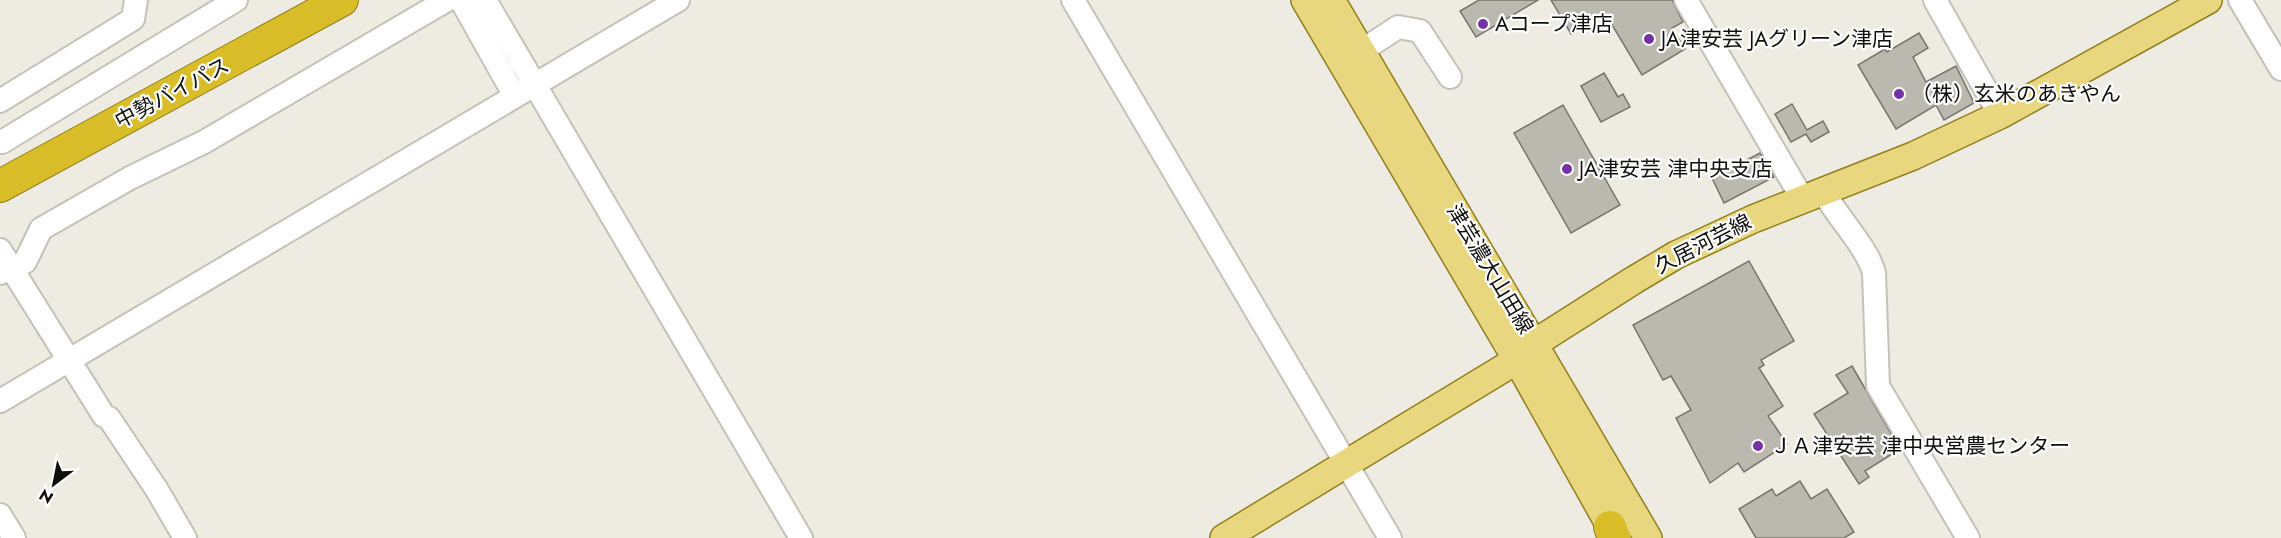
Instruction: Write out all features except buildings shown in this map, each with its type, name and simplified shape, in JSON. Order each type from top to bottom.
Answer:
[{"type":"highway","points":[[272,39],[326,0]]},
{"type":"highway","points":[[272,39],[337,0]]},
{"type":"highway","name":"中勢バイパス","points":[[0,186],[342,0]]},
{"type":"main road","name":"津芸濃大山田線","points":[[1305,0],[1351,56],[1526,351],[1648,538]]},
{"type":"main road","name":"津芸濃大山田線","points":[[1330,0],[1351,56]]},
{"type":"main road","name":"久居河芸線","points":[[1224,538],[1346,465],[1676,255],[1717,234],[1913,156],[2000,115],[2208,0]]},
{"type":"main road","name":"津芸濃大山田線","points":[[1526,351],[1613,534]]},
{"type":"street","points":[[0,101],[133,19],[136,0]]},
{"type":"street","points":[[0,141],[2,142],[236,0]]},
{"type":"street","points":[[185,538],[151,481],[109,418],[104,416],[4,264],[25,262],[41,229],[130,178],[204,142],[447,0]]},
{"type":"street","points":[[461,0],[515,96]]},
{"type":"street","points":[[485,0],[540,82]]},
{"type":"street","points":[[500,0],[540,82],[801,538]]},
{"type":"street","points":[[0,401],[678,0]]},
{"type":"street","points":[[1073,0],[1390,538]]},
{"type":"street","points":[[1686,0],[1813,194],[1833,210],[1871,261],[1874,273],[1878,386],[1968,538]]},
{"type":"street","points":[[1935,0],[2000,115]]},
{"type":"street","points":[[2240,0],[2281,69]]},
{"type":"street","points":[[1351,56],[1398,27],[1420,31],[1450,76]]},
{"type":"street","points":[[0,515],[14,538]]},
{"type":"place","name":"Aコープ津店","points":[[1483,24]]},
{"type":"place","name":"JA津安芸 JAグリーン津店","points":[[1649,39]]},
{"type":"place","name":"（株）玄米のあきやん","points":[[1899,94]]},
{"type":"place","name":"JA津安芸 津中央支店","points":[[1567,169]]},
{"type":"place","name":"ＪＡ津安芸 津中央営農センター","points":[[1758,446]]}]
